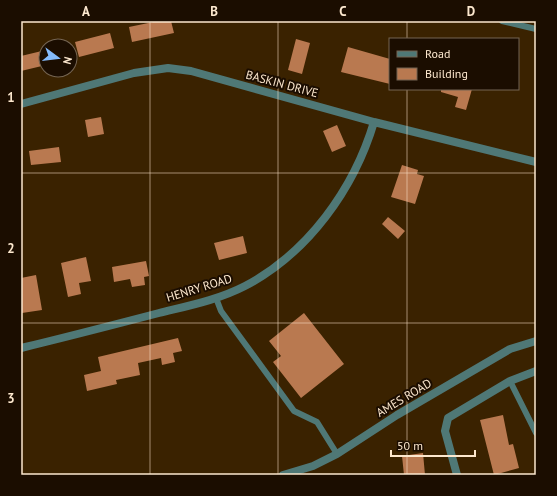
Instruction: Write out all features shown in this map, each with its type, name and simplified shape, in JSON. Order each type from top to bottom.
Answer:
[{"type":"street","name":"BASKIN DRIVE","points":[[21,104],[134,73],[168,68],[190,71],[374,122],[536,162]]},
{"type":"street","name":"HENRY ROAD","points":[[21,348],[216,298],[246,286],[270,270],[291,253],[314,230],[349,183],[368,143],[374,122]]},
{"type":"street","name":"AMES ROAD","points":[[283,475],[313,466],[337,454],[397,415],[510,349],[536,341]]},
{"type":"street","points":[[457,475],[445,430],[448,418],[510,381],[536,371]]},
{"type":"lane","points":[[502,21],[536,29]]},
{"type":"lane","points":[[216,298],[221,311],[294,412],[317,422],[337,454]]},
{"type":"lane","points":[[510,381],[536,432]]},
{"type":"building","points":[[158,21],[171,21],[174,33],[132,42],[129,27]]},
{"type":"building","points":[[110,33],[114,48],[79,57],[78,41]]},
{"type":"building","points":[[296,39],[310,43],[302,74],[288,70]]},
{"type":"building","points":[[348,47],[389,59],[389,84],[341,72]]},
{"type":"building","points":[[38,52],[38,67],[21,71],[21,56]]},
{"type":"building","points":[[441,90],[472,90],[466,110],[455,107],[458,97],[441,92]]},
{"type":"building","points":[[101,117],[104,134],[88,137],[85,120]]},
{"type":"building","points":[[337,125],[346,146],[332,152],[323,131]]},
{"type":"building","points":[[59,147],[61,162],[31,165],[29,151]]},
{"type":"building","points":[[402,165],[418,170],[417,174],[424,176],[415,204],[391,197]]},
{"type":"building","points":[[388,217],[405,231],[398,239],[382,224]]},
{"type":"building","points":[[243,236],[247,253],[219,260],[214,243]]},
{"type":"building","points":[[86,257],[91,281],[79,283],[81,294],[68,297],[61,263]]},
{"type":"building","points":[[146,261],[149,276],[144,277],[145,285],[132,287],[130,279],[114,282],[112,267]]},
{"type":"building","points":[[36,275],[42,310],[22,313],[21,278]]},
{"type":"building","points":[[304,313],[344,364],[301,398],[273,362],[281,356],[269,341]]},
{"type":"building","points":[[178,338],[182,351],[173,353],[175,362],[162,365],[161,358],[138,363],[140,375],[116,380],[117,384],[87,391],[84,375],[101,371],[98,357]]},
{"type":"building","points":[[503,415],[509,445],[513,444],[519,468],[494,475],[480,420]]},
{"type":"building","points":[[423,453],[425,475],[404,475],[402,456]]}]
